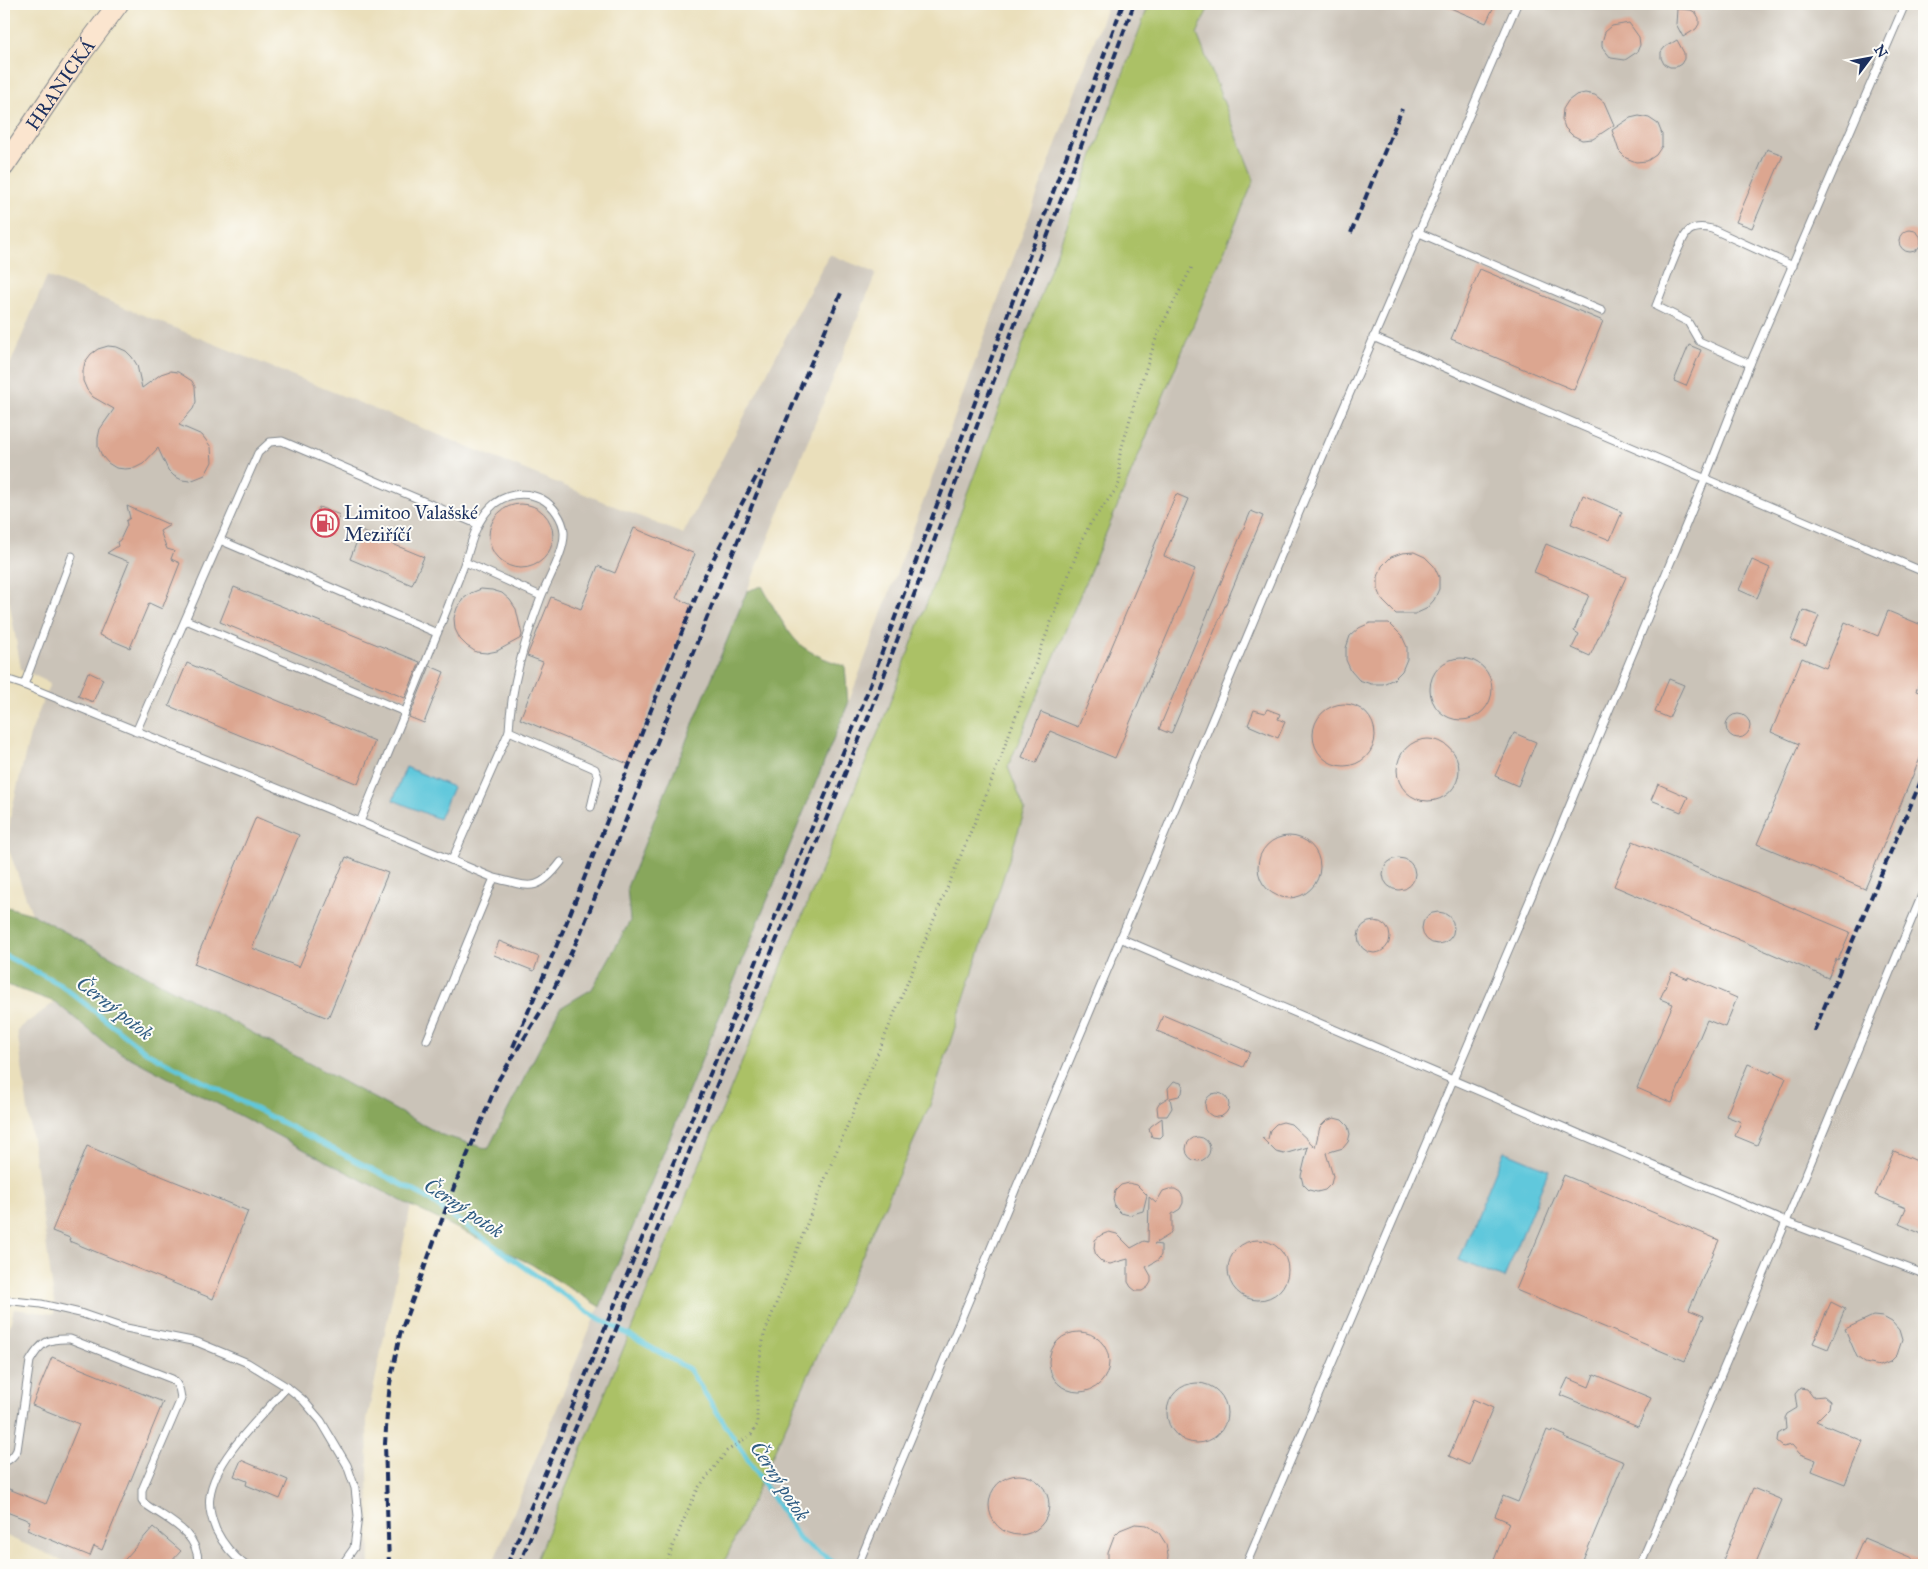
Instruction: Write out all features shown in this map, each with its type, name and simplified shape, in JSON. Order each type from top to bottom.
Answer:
[{"type":"street","name":"HRANICKÁ","points":[[4,166],[74,63],[118,4]]},
{"type":"lane","points":[[858,1565],[1417,232],[1517,4]]},
{"type":"lane","points":[[1246,1565],[1705,479],[1750,364],[1905,4]]},
{"type":"lane","points":[[1750,364],[1699,341],[1688,322],[1656,306],[1684,236],[1700,227],[1712,229],[1793,266]]},
{"type":"lane","points":[[1417,232],[1602,311]]},
{"type":"lane","points":[[1373,337],[1924,572]]},
{"type":"lane","points":[[136,732],[258,453],[264,446],[276,440],[282,441],[477,524]]},
{"type":"lane","points":[[360,822],[438,633],[465,562],[477,524],[490,507],[502,498],[515,494],[529,494],[542,499],[553,508],[560,519],[564,532],[562,547],[522,648],[510,704],[509,731],[452,860]]},
{"type":"lane","points":[[220,540],[438,633]]},
{"type":"lane","points":[[24,686],[72,556]]},
{"type":"lane","points":[[465,562],[541,596]]},
{"type":"lane","points":[[186,620],[405,712]]},
{"type":"lane","points":[[4,680],[12,681],[494,878],[528,886],[535,885],[549,877],[561,862]]},
{"type":"lane","points":[[509,731],[595,769],[598,777],[591,807]]},
{"type":"lane","points":[[427,1040],[494,878]]},
{"type":"lane","points":[[1640,1565],[1786,1222],[1924,890]]},
{"type":"lane","points":[[1120,938],[1786,1222],[1924,1274]]},
{"type":"lane","points":[[4,1300],[41,1304],[80,1313],[121,1327],[197,1342],[248,1363],[287,1387],[303,1400],[321,1421],[347,1465],[355,1488],[358,1516],[354,1548],[342,1565]]},
{"type":"lane","points":[[4,1462],[9,1461],[17,1450],[30,1361],[36,1350],[45,1342],[56,1338],[70,1339],[172,1379],[177,1383],[181,1399],[142,1490],[142,1500],[186,1532],[196,1548],[198,1565]]},
{"type":"lane","points":[[245,1565],[221,1541],[212,1520],[209,1498],[214,1478],[230,1452],[287,1387]]},
{"type":"path","points":[[665,1565],[690,1505],[700,1487],[727,1451],[752,1435],[757,1425],[757,1378],[764,1335],[819,1194],[987,792],[1081,542],[1090,524],[1117,488],[1120,481],[1119,458],[1134,401],[1158,332],[1193,265]]},
{"type":"shaded area","points":[[1108,4],[1149,4],[884,718],[534,1565],[492,1565],[848,704]]},
{"type":"shaded area","points":[[1210,4],[1924,4],[1924,1565],[723,1565],[930,1105],[1025,810],[1008,767],[1254,180],[1197,34]]},
{"type":"shaded area","points":[[829,254],[876,273],[627,887],[630,921],[592,989],[560,1009],[488,1150],[442,1135],[32,914],[7,845],[11,813],[30,735],[50,683],[21,669],[4,571],[4,379],[47,276],[683,534]]},
{"type":"shaded area","points":[[55,1002],[110,1047],[411,1206],[367,1420],[370,1565],[73,1565],[4,1535],[4,1347],[14,1309],[54,1314],[54,1300],[17,1030]]},
{"type":"green space","points":[[1149,4],[1210,4],[1197,34],[1254,180],[1008,767],[1025,810],[930,1105],[723,1565],[534,1565],[884,718]]},
{"type":"green space","points":[[762,586],[780,618],[803,647],[818,656],[845,666],[848,704],[600,1307],[531,1264],[411,1206],[110,1047],[55,1002],[4,984],[4,906],[32,914],[442,1135],[488,1149],[560,1008],[592,989],[630,921],[627,887],[747,591]]},
{"type":"water","points":[[406,767],[453,787],[439,819],[393,800]]},
{"type":"water","points":[[1504,1151],[1549,1170],[1504,1278],[1459,1260]]},
{"type":"building","points":[[1441,4],[1495,4],[1486,23]]},
{"type":"building","points":[[1677,9],[1691,10],[1699,18],[1699,24],[1696,29],[1683,37],[1676,24]]},
{"type":"building","points":[[1629,23],[1639,37],[1640,45],[1637,52],[1625,60],[1611,58],[1602,47],[1605,32],[1612,26]]},
{"type":"building","points":[[1677,40],[1684,53],[1684,59],[1676,67],[1670,67],[1664,64],[1661,52],[1665,47]]},
{"type":"building","points":[[1585,93],[1595,95],[1604,102],[1614,125],[1593,139],[1582,140],[1572,135],[1565,128],[1562,119],[1563,109],[1568,101],[1576,95]]},
{"type":"building","points":[[1639,116],[1649,118],[1658,124],[1662,134],[1662,146],[1656,155],[1647,161],[1636,162],[1626,158],[1619,151],[1612,130],[1630,118]]},
{"type":"building","points":[[1767,149],[1783,155],[1752,228],[1736,222]]},
{"type":"building","points":[[1910,230],[1918,233],[1921,241],[1918,249],[1910,252],[1902,249],[1899,241],[1902,233]]},
{"type":"building","points":[[1480,269],[1603,321],[1574,390],[1451,339]]},
{"type":"building","points":[[1689,345],[1701,350],[1686,386],[1674,381]]},
{"type":"building","points":[[108,346],[126,351],[132,357],[137,365],[142,388],[161,374],[170,371],[178,372],[192,381],[195,387],[196,402],[193,409],[179,425],[202,435],[211,447],[212,462],[205,475],[190,481],[174,476],[168,470],[158,448],[143,464],[135,468],[116,468],[102,456],[98,447],[100,429],[114,409],[93,397],[87,390],[83,381],[83,371],[85,362],[91,354],[98,349]]},
{"type":"building","points":[[1176,494],[1188,499],[1164,556],[1195,569],[1115,758],[1050,731],[1036,763],[1022,757],[1041,712],[1078,727]]},
{"type":"building","points":[[1583,495],[1622,512],[1610,540],[1571,524]]},
{"type":"building","points":[[521,504],[539,510],[547,518],[553,536],[547,554],[539,562],[521,568],[503,562],[495,554],[489,536],[495,518],[503,510]]},
{"type":"building","points":[[127,506],[170,525],[160,531],[167,549],[174,551],[171,559],[180,563],[162,609],[149,603],[130,648],[99,635],[129,562],[107,553],[118,546],[117,542],[120,540],[127,525],[126,521],[130,518]]},
{"type":"building","points":[[319,507],[340,515],[331,537],[310,528]]},
{"type":"building","points":[[1251,511],[1263,516],[1171,734],[1159,729]]},
{"type":"building","points":[[634,528],[695,554],[676,598],[692,605],[628,764],[520,719],[543,662],[527,656],[551,597],[581,609],[598,566],[615,573]]},
{"type":"building","points":[[361,531],[424,557],[412,585],[350,559]]},
{"type":"building","points":[[1546,544],[1626,577],[1590,656],[1572,648],[1579,634],[1574,631],[1589,595],[1534,572]]},
{"type":"building","points":[[1414,552],[1425,557],[1434,566],[1439,577],[1439,589],[1434,600],[1426,609],[1415,614],[1396,614],[1383,601],[1378,589],[1378,577],[1382,566],[1391,557],[1402,553]]},
{"type":"building","points":[[1752,560],[1770,568],[1757,598],[1739,590]]},
{"type":"building","points":[[234,587],[420,662],[405,698],[220,622]]},
{"type":"building","points":[[481,589],[502,593],[510,600],[516,609],[522,635],[521,638],[497,651],[487,653],[476,652],[467,646],[460,639],[455,629],[454,618],[457,608],[463,599]]},
{"type":"building","points":[[1803,610],[1819,616],[1806,646],[1791,640]]},
{"type":"building","points":[[1888,611],[1924,626],[1924,671],[1916,691],[1924,694],[1924,749],[1865,889],[1757,844],[1799,744],[1771,732],[1802,658],[1826,668],[1845,622],[1878,636]]},
{"type":"building","points":[[1370,623],[1389,623],[1402,636],[1407,647],[1407,659],[1402,671],[1394,679],[1383,684],[1371,684],[1359,680],[1351,671],[1346,660],[1346,648],[1350,636],[1359,628]]},
{"type":"building","points":[[1461,658],[1473,661],[1483,667],[1489,677],[1492,689],[1489,701],[1483,711],[1473,717],[1461,720],[1449,717],[1439,711],[1433,701],[1430,689],[1433,677],[1439,667],[1449,661]]},
{"type":"building","points":[[187,663],[375,741],[358,784],[169,706]]},
{"type":"building","points":[[430,666],[444,672],[424,723],[409,717]]},
{"type":"building","points":[[88,672],[103,679],[93,702],[78,696]]},
{"type":"building","points":[[1669,679],[1684,685],[1669,718],[1655,712]]},
{"type":"building","points":[[1344,704],[1356,707],[1366,713],[1372,723],[1375,735],[1372,747],[1366,757],[1356,763],[1344,766],[1332,763],[1322,757],[1316,747],[1313,735],[1316,723],[1322,713],[1332,707]]},
{"type":"building","points":[[1267,709],[1280,714],[1278,719],[1285,722],[1278,738],[1248,725],[1254,710],[1265,713]]},
{"type":"building","points":[[1738,714],[1747,717],[1750,726],[1747,735],[1738,738],[1729,735],[1726,726],[1729,717]]},
{"type":"building","points":[[1514,733],[1536,742],[1518,786],[1495,776]]},
{"type":"building","points":[[1428,739],[1445,744],[1450,748],[1454,753],[1459,770],[1454,787],[1450,792],[1445,796],[1428,801],[1411,796],[1406,792],[1402,787],[1397,770],[1402,753],[1406,748],[1411,744]]},
{"type":"building","points":[[1658,784],[1688,797],[1681,812],[1651,800]]},
{"type":"building","points":[[256,817],[299,835],[252,948],[299,967],[346,857],[388,873],[328,1018],[194,964]]},
{"type":"building","points":[[1289,836],[1301,839],[1311,845],[1317,855],[1320,867],[1317,879],[1311,889],[1301,895],[1289,898],[1277,895],[1267,889],[1261,879],[1258,867],[1261,855],[1267,845],[1277,839]]},
{"type":"building","points":[[1633,841],[1850,932],[1828,978],[1614,886]]},
{"type":"building","points":[[1399,858],[1410,863],[1415,874],[1410,885],[1399,890],[1388,885],[1383,874],[1388,863]]},
{"type":"building","points":[[1438,912],[1449,917],[1454,928],[1449,939],[1438,944],[1427,939],[1422,928],[1427,917]]},
{"type":"building","points":[[1374,921],[1385,926],[1390,937],[1385,948],[1374,953],[1363,948],[1358,937],[1363,926]]},
{"type":"building","points":[[499,941],[539,957],[534,971],[494,955]]},
{"type":"building","points":[[1672,972],[1737,998],[1725,1027],[1707,1020],[1672,1103],[1637,1088],[1673,1004],[1660,999]]},
{"type":"building","points":[[1163,1015],[1250,1052],[1243,1067],[1157,1031]]},
{"type":"building","points":[[1748,1064],[1786,1078],[1757,1145],[1735,1136],[1741,1122],[1726,1116]]},
{"type":"building","points":[[1174,1081],[1181,1083],[1183,1086],[1182,1093],[1179,1096],[1170,1098],[1172,1108],[1167,1116],[1158,1116],[1157,1107],[1159,1103],[1169,1097],[1168,1088]]},
{"type":"building","points":[[1217,1093],[1225,1097],[1229,1105],[1225,1113],[1217,1117],[1209,1113],[1205,1105],[1209,1097]]},
{"type":"building","points":[[1162,1118],[1163,1135],[1160,1138],[1152,1137],[1149,1129]]},
{"type":"building","points":[[1334,1118],[1342,1120],[1348,1126],[1350,1134],[1348,1142],[1343,1148],[1326,1153],[1333,1176],[1331,1184],[1325,1190],[1317,1192],[1309,1190],[1303,1184],[1301,1176],[1308,1147],[1284,1154],[1276,1152],[1262,1138],[1268,1139],[1270,1130],[1276,1124],[1283,1122],[1291,1124],[1315,1147],[1320,1127],[1326,1121]]},
{"type":"building","points":[[1198,1137],[1206,1141],[1210,1149],[1206,1157],[1198,1161],[1190,1157],[1186,1149],[1190,1141]]},
{"type":"building","points":[[87,1146],[248,1211],[213,1299],[69,1241],[70,1238],[52,1231]]},
{"type":"building","points":[[1894,1151],[1924,1164],[1924,1235],[1899,1224],[1906,1208],[1875,1195]]},
{"type":"building","points":[[1564,1175],[1719,1240],[1689,1310],[1704,1316],[1685,1361],[1516,1290]]},
{"type":"building","points":[[1129,1183],[1137,1185],[1147,1195],[1143,1211],[1129,1215],[1121,1213],[1115,1207],[1113,1199],[1115,1191],[1121,1185]]},
{"type":"building","points":[[1175,1189],[1180,1192],[1183,1197],[1183,1203],[1180,1209],[1172,1214],[1172,1230],[1169,1235],[1154,1244],[1161,1245],[1161,1255],[1158,1260],[1146,1267],[1151,1276],[1151,1282],[1142,1291],[1136,1291],[1128,1282],[1128,1259],[1110,1264],[1102,1262],[1096,1256],[1095,1240],[1109,1232],[1117,1234],[1131,1248],[1144,1241],[1148,1242],[1149,1197],[1156,1203],[1163,1191]]},
{"type":"building","points":[[1252,1240],[1264,1240],[1275,1245],[1283,1253],[1288,1264],[1286,1282],[1275,1295],[1264,1300],[1252,1300],[1241,1295],[1233,1287],[1228,1276],[1228,1264],[1233,1253],[1241,1245]]},
{"type":"building","points":[[1831,1302],[1845,1309],[1828,1349],[1813,1343]]},
{"type":"building","points":[[1873,1316],[1883,1317],[1892,1322],[1899,1330],[1902,1340],[1897,1355],[1890,1362],[1880,1366],[1865,1363],[1857,1357],[1845,1329]]},
{"type":"building","points":[[1073,1332],[1085,1332],[1096,1337],[1104,1345],[1109,1356],[1107,1374],[1096,1387],[1085,1392],[1073,1392],[1062,1387],[1054,1379],[1049,1368],[1049,1356],[1054,1345],[1062,1337]]},
{"type":"building","points":[[52,1357],[163,1402],[102,1550],[94,1546],[90,1556],[27,1530],[30,1521],[4,1511],[4,1487],[46,1504],[79,1424],[32,1405]]},
{"type":"building","points":[[1594,1374],[1651,1398],[1638,1427],[1560,1395],[1568,1378],[1589,1387]]},
{"type":"building","points":[[1197,1383],[1214,1388],[1222,1396],[1227,1413],[1222,1430],[1214,1438],[1197,1443],[1180,1438],[1172,1430],[1167,1413],[1172,1396],[1180,1388]]},
{"type":"building","points":[[1800,1388],[1807,1389],[1813,1397],[1824,1396],[1830,1401],[1829,1408],[1816,1421],[1863,1441],[1845,1484],[1812,1471],[1816,1460],[1800,1454],[1792,1445],[1783,1447],[1777,1442],[1778,1434],[1786,1429],[1785,1418],[1787,1414],[1797,1408],[1795,1394]]},
{"type":"building","points":[[1473,1399],[1493,1408],[1469,1465],[1449,1456]]},
{"type":"building","points":[[1547,1430],[1551,1432],[1552,1430],[1566,1436],[1565,1438],[1624,1462],[1581,1565],[1492,1565],[1509,1522],[1495,1516],[1503,1496],[1518,1502]]},
{"type":"building","points":[[241,1460],[288,1480],[280,1499],[246,1485],[247,1481],[234,1476]]},
{"type":"building","points":[[1019,1475],[1036,1480],[1044,1488],[1049,1505],[1044,1522],[1036,1530],[1019,1535],[1002,1530],[994,1522],[989,1505],[994,1488],[1002,1480]]},
{"type":"building","points":[[1753,1488],[1782,1500],[1755,1565],[1721,1565]]},
{"type":"building","points":[[1135,1524],[1147,1525],[1159,1533],[1166,1544],[1167,1565],[1108,1565],[1108,1552],[1114,1536],[1120,1530]]},
{"type":"building","points":[[153,1527],[181,1551],[168,1565],[120,1565]]},
{"type":"building","points":[[1864,1538],[1924,1563],[1924,1565],[1852,1565]]},
{"type":"waterway","name":"Černý potok","points":[[4,955],[60,984],[146,1052],[422,1195],[588,1312],[689,1369],[801,1541],[838,1565]]},
{"type":"railway","points":[[507,1565],[861,709],[1123,4]]},
{"type":"railway","points":[[519,1565],[870,713],[1134,4]]},
{"type":"railway","points":[[1351,233],[1402,109]]},
{"type":"railway","points":[[389,1565],[385,1444],[390,1383],[400,1334],[454,1187],[499,1079],[551,995],[581,932],[781,433],[841,293]]},
{"type":"railway","points":[[513,1047],[568,919],[703,579],[760,470]]},
{"type":"railway","points":[[1814,1031],[1924,774]]},
{"type":"place","name":"Limitoo Valašské Meziříčí","points":[[325,523]]}]
